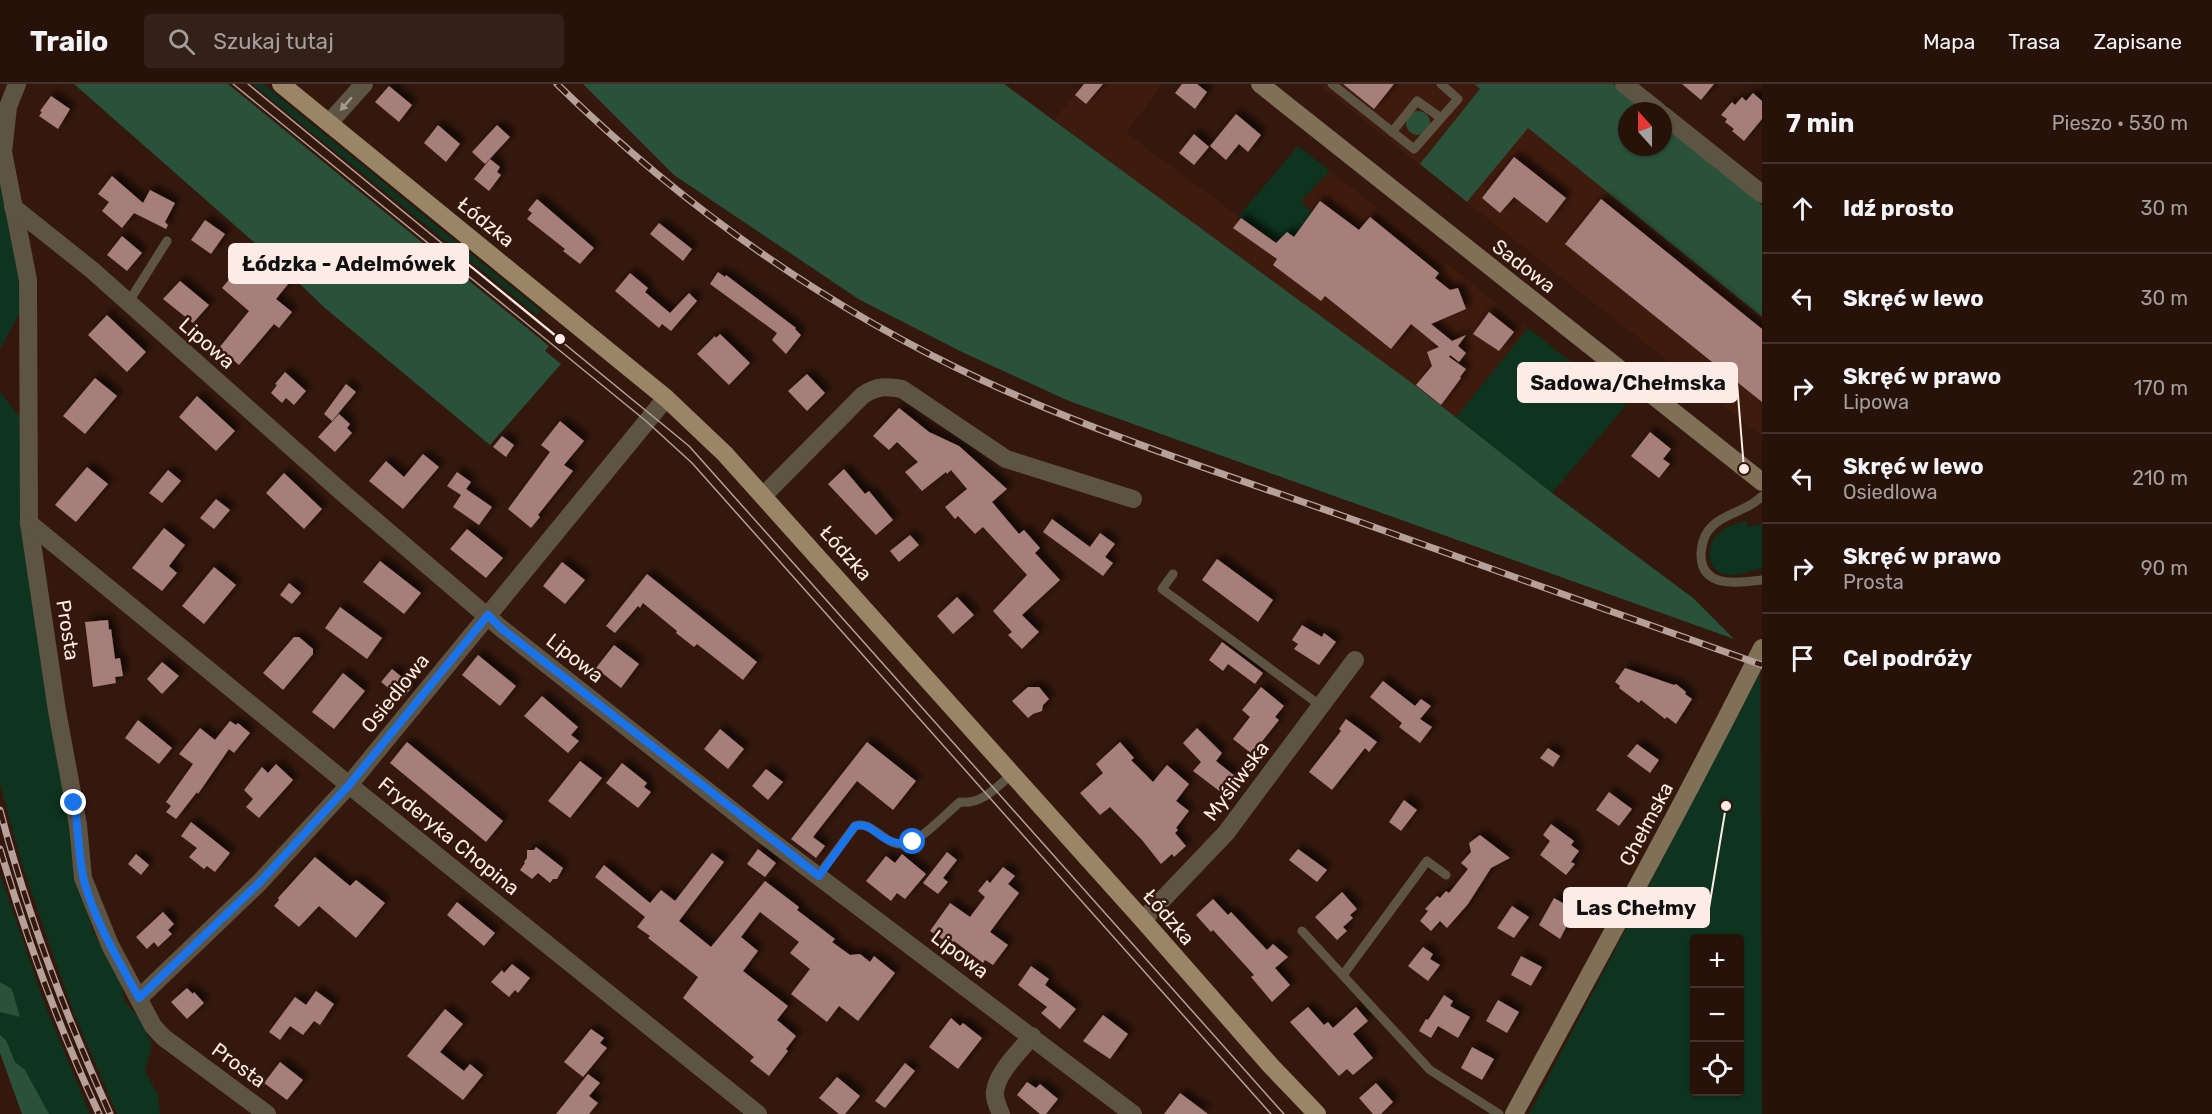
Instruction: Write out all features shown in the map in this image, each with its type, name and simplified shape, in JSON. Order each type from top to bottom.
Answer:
[{"type":"main road","name":"Łódzka","points":[[281,84],[666,398],[725,454],[764,495],[1263,1057],[1317,1114]]},
{"type":"street","name":"Prosta","points":[[17,84],[8,107],[3,152],[28,280],[29,523],[57,711],[78,825],[83,878],[106,936],[153,1026],[163,1037],[267,1114]]},
{"type":"street","points":[[329,123],[364,84]]},
{"type":"street","name":"Sadowa","points":[[1260,84],[1762,482]]},
{"type":"street","points":[[1624,84],[1647,102]]},
{"type":"street","points":[[1672,122],[1762,194]]},
{"type":"street","name":"Lipowa","points":[[13,207],[92,270],[344,494],[502,629],[819,876],[1133,1114]]},
{"type":"street","points":[[764,495],[863,395],[885,385],[902,389],[1006,459],[1133,499]]},
{"type":"street","name":"Osiedlowa","points":[[139,998],[260,882],[349,785],[666,398]]},
{"type":"street","name":"Fryderyka Chopina","points":[[29,523],[349,785],[758,1114]]},
{"type":"street","name":"Chełmska","points":[[1514,1114],[1566,1022],[1762,648]]},
{"type":"street","name":"Myśliwska","points":[[1143,920],[1220,841],[1355,660]]},
{"type":"street","points":[[1001,1114],[995,1093],[1000,1077],[1032,1036]]},
{"type":"lane","points":[[1332,84],[1414,149],[1458,99],[1441,84]]},
{"type":"lane","points":[[1392,132],[1417,101],[1441,118]]},
{"type":"lane","points":[[128,303],[167,241]]},
{"type":"lane","points":[[1762,496],[1754,504],[1719,521],[1707,532],[1702,544],[1701,558],[1704,569],[1712,577],[1725,583],[1738,584],[1762,580]]},
{"type":"lane","points":[[1173,574],[1162,589],[1321,706]]},
{"type":"lane","points":[[819,876],[855,826],[861,824],[867,826],[889,842],[901,845],[913,842],[960,802],[979,800],[1012,774]]},
{"type":"lane","points":[[1343,975],[1427,861],[1446,875]]},
{"type":"lane","points":[[1302,931],[1430,1070],[1499,1114]]},
{"type":"shaded area","points":[[1084,84],[1163,84],[1126,133],[1285,250],[1301,201],[1330,171],[1528,328],[1456,417],[1054,120]]},
{"type":"shaded area","points":[[1318,84],[1474,84],[1762,317],[1762,436]]},
{"type":"green space","points":[[74,84],[228,84],[549,346],[545,351],[561,364],[490,445],[325,308],[280,265]]},
{"type":"green space","points":[[252,84],[263,84],[541,311],[537,315]]},
{"type":"green space","points":[[583,84],[1004,84],[1416,386],[1552,493],[1693,598],[1734,639],[1069,401],[962,352],[860,300],[674,175]]},
{"type":"green space","points":[[1474,84],[1613,84],[1636,102],[1618,102],[1618,156],[1672,156],[1672,131],[1762,205],[1762,317],[1528,128],[1467,202],[1420,164],[1480,89]]},
{"type":"green space","points":[[1418,111],[1423,112],[1429,118],[1429,128],[1423,134],[1418,135],[1413,134],[1407,128],[1406,123],[1407,118],[1413,112]]},
{"type":"green space","points":[[1298,146],[1330,171],[1301,201],[1312,212],[1285,250],[1239,216]]},
{"type":"green space","points":[[0,170],[16,241],[23,307],[0,349]]},
{"type":"green space","points":[[1528,328],[1626,405],[1552,493],[1456,417]]},
{"type":"green space","points":[[0,392],[22,420],[80,890],[93,931],[122,985],[124,1001],[140,1019],[152,1045],[145,1071],[158,1095],[160,1114],[117,1114],[75,1016],[49,943],[21,861],[0,784]]},
{"type":"green space","points":[[1747,521],[1748,527],[1762,524],[1762,568],[1746,573],[1722,574],[1716,570],[1710,559],[1710,547],[1713,540],[1727,527]]},
{"type":"green space","points":[[1760,673],[1762,1114],[1529,1114]]},
{"type":"green space","points":[[0,874],[45,1005],[90,1114],[49,1114],[25,1071],[15,1062],[6,1040],[0,1035],[0,1012],[20,1017],[12,989],[0,982]]},
{"type":"green space","points":[[0,982],[12,989],[20,1017],[0,1012]]},
{"type":"green space","points":[[0,1035],[6,1040],[15,1062],[25,1070],[49,1114],[22,1114],[0,1053]]},
{"type":"building","points":[[1084,84],[1103,84],[1086,104],[1075,95]]},
{"type":"building","points":[[1182,84],[1197,84],[1207,92],[1195,109],[1175,93]]},
{"type":"building","points":[[1343,84],[1394,84],[1374,109]]},
{"type":"building","points":[[1682,84],[1714,84],[1701,100]]},
{"type":"building","points":[[389,86],[412,105],[399,122],[375,102]]},
{"type":"building","points":[[1753,93],[1762,101],[1762,119],[1744,141],[1732,131],[1734,129],[1725,122],[1727,119],[1721,115],[1732,102],[1735,105],[1742,97],[1746,101]]},
{"type":"building","points":[[51,96],[70,109],[58,129],[39,116]]},
{"type":"building","points":[[1236,114],[1261,135],[1248,152],[1239,144],[1226,160],[1210,146]]},
{"type":"building","points":[[438,125],[460,144],[446,162],[424,143]]},
{"type":"building","points":[[497,125],[510,137],[485,164],[472,152]]},
{"type":"building","points":[[1194,134],[1209,147],[1194,165],[1179,153]]},
{"type":"building","points":[[1514,157],[1566,198],[1547,223],[1514,197],[1500,213],[1482,198]]},
{"type":"building","points":[[490,159],[500,167],[497,172],[501,175],[489,191],[474,179]]},
{"type":"building","points":[[112,176],[143,203],[150,190],[175,203],[165,222],[168,225],[166,229],[134,213],[122,228],[102,211],[109,202],[98,194]]},
{"type":"building","points":[[537,199],[594,248],[580,264],[527,219],[532,213],[528,210]]},
{"type":"building","points":[[1601,199],[1762,329],[1762,402],[1565,244]]},
{"type":"building","points":[[1320,201],[1359,230],[1370,217],[1439,273],[1435,278],[1450,290],[1458,288],[1466,309],[1431,324],[1452,341],[1466,335],[1458,346],[1466,353],[1459,362],[1450,355],[1449,357],[1466,369],[1441,405],[1416,385],[1432,366],[1427,352],[1439,347],[1411,324],[1391,349],[1325,296],[1321,301],[1273,265],[1277,259],[1233,228],[1241,218],[1276,243],[1287,232],[1294,237]]},
{"type":"building","points":[[205,220],[225,234],[211,254],[191,240]]},
{"type":"building","points":[[659,223],[692,249],[683,261],[650,234]]},
{"type":"building","points":[[122,236],[142,253],[127,271],[107,255]]},
{"type":"building","points":[[249,255],[266,269],[269,266],[289,283],[276,299],[292,312],[279,328],[274,324],[239,365],[219,348],[249,311],[222,288]]},
{"type":"building","points":[[718,272],[725,277],[726,275],[796,328],[801,335],[786,354],[772,340],[777,333],[710,284]]},
{"type":"building","points":[[630,273],[648,288],[645,292],[670,313],[689,293],[697,301],[671,331],[662,324],[659,328],[615,291]]},
{"type":"building","points":[[180,281],[209,305],[193,323],[163,299]]},
{"type":"building","points":[[1489,312],[1514,332],[1499,351],[1473,334]]},
{"type":"building","points":[[107,315],[146,352],[127,372],[88,335]]},
{"type":"building","points":[[720,334],[750,363],[729,385],[697,354]]},
{"type":"building","points":[[285,372],[306,391],[294,405],[286,398],[282,403],[271,393]]},
{"type":"building","points":[[807,374],[825,393],[807,411],[788,391]]},
{"type":"building","points":[[95,378],[117,396],[85,434],[63,416]]},
{"type":"building","points":[[346,384],[356,392],[332,421],[324,414]]},
{"type":"building","points":[[197,396],[235,431],[216,451],[179,417]]},
{"type":"building","points":[[899,408],[929,432],[959,446],[1007,489],[992,502],[1019,534],[1024,530],[1040,548],[1035,553],[1060,580],[1022,615],[1039,632],[1022,649],[1008,635],[1012,632],[993,611],[1027,575],[983,527],[975,534],[958,516],[955,519],[945,507],[967,489],[951,470],[922,491],[905,472],[918,462],[897,442],[889,450],[873,436]]},
{"type":"building","points":[[339,414],[350,424],[347,428],[352,433],[335,452],[318,437]]},
{"type":"building","points":[[560,421],[584,441],[564,465],[573,471],[538,515],[540,517],[531,528],[508,509],[550,452],[541,445]]},
{"type":"building","points":[[1650,432],[1671,449],[1663,459],[1670,464],[1659,478],[1631,456]]},
{"type":"building","points":[[502,436],[514,445],[506,457],[493,447]]},
{"type":"building","points":[[423,454],[439,467],[403,509],[369,481],[386,461],[404,477]]},
{"type":"building","points":[[87,467],[108,484],[76,522],[55,505]]},
{"type":"building","points":[[844,469],[865,494],[869,491],[893,520],[876,535],[828,484]]},
{"type":"building","points":[[168,470],[181,481],[162,503],[149,493]]},
{"type":"building","points":[[457,472],[471,482],[466,489],[492,507],[479,525],[453,507],[461,495],[447,486]]},
{"type":"building","points":[[284,473],[322,509],[304,529],[266,493]]},
{"type":"building","points":[[216,499],[230,510],[214,529],[200,518]]},
{"type":"building","points":[[1052,519],[1090,547],[1100,533],[1115,544],[1105,557],[1113,563],[1103,576],[1043,532]]},
{"type":"building","points":[[164,528],[185,545],[169,566],[177,573],[162,591],[132,568]]},
{"type":"building","points":[[467,529],[503,558],[486,578],[450,549]]},
{"type":"building","points":[[910,535],[919,545],[899,562],[890,551]]},
{"type":"building","points":[[1217,559],[1273,600],[1258,622],[1202,580]]},
{"type":"building","points":[[380,561],[421,593],[404,614],[363,582]]},
{"type":"building","points":[[562,562],[585,580],[565,604],[543,586]]},
{"type":"building","points":[[214,567],[236,585],[204,624],[182,606]]},
{"type":"building","points":[[647,574],[757,662],[743,680],[697,644],[694,647],[643,603],[615,633],[606,626]]},
{"type":"building","points":[[289,583],[301,593],[292,604],[280,595]]},
{"type":"building","points":[[957,597],[974,615],[953,634],[937,616]]},
{"type":"building","points":[[340,607],[382,638],[367,659],[325,628]]},
{"type":"building","points":[[108,620],[115,659],[120,658],[123,676],[115,677],[116,683],[93,687],[85,622]]},
{"type":"building","points":[[1302,625],[1322,637],[1324,633],[1336,642],[1319,665],[1294,649],[1298,644],[1292,640]]},
{"type":"building","points":[[294,637],[299,637],[313,649],[313,654],[283,690],[263,673]]},
{"type":"building","points":[[1222,642],[1263,673],[1255,684],[1228,664],[1223,671],[1209,660]]},
{"type":"building","points":[[614,645],[639,664],[621,688],[596,668]]},
{"type":"building","points":[[478,655],[516,686],[500,706],[462,675]]},
{"type":"building","points":[[162,662],[179,676],[162,694],[147,679]]},
{"type":"building","points":[[1625,668],[1676,684],[1686,692],[1685,694],[1692,699],[1676,724],[1667,717],[1665,719],[1641,700],[1639,703],[1619,688],[1620,686],[1615,682]]},
{"type":"building","points":[[392,669],[413,686],[402,699],[381,682]]},
{"type":"building","points":[[343,673],[365,691],[334,729],[312,712]]},
{"type":"building","points":[[1383,681],[1415,706],[1421,699],[1431,706],[1420,719],[1432,727],[1420,743],[1399,727],[1402,723],[1370,697]]},
{"type":"building","points":[[1028,687],[1039,687],[1049,699],[1043,705],[1042,711],[1028,718],[1012,701]]},
{"type":"building","points":[[1261,687],[1284,706],[1275,717],[1279,720],[1252,754],[1233,739],[1250,717],[1242,710]]},
{"type":"building","points":[[542,696],[578,727],[571,735],[579,741],[568,753],[524,716]]},
{"type":"building","points":[[1346,719],[1377,742],[1369,752],[1365,748],[1332,790],[1309,772],[1341,731],[1339,729]]},
{"type":"building","points":[[138,720],[172,748],[159,764],[125,738]]},
{"type":"building","points":[[230,721],[236,725],[238,723],[250,733],[234,753],[229,749],[198,794],[197,792],[176,819],[166,812],[171,806],[166,802],[193,764],[179,754],[200,728],[215,740]]},
{"type":"building","points":[[1197,728],[1222,753],[1216,761],[1235,776],[1222,793],[1193,771],[1201,762],[1183,743]]},
{"type":"building","points":[[720,729],[744,749],[728,769],[704,749]]},
{"type":"building","points":[[407,742],[503,821],[486,842],[390,763]]},
{"type":"building","points":[[867,742],[916,781],[893,810],[857,781],[813,837],[825,846],[816,858],[791,839]]},
{"type":"building","points":[[1120,742],[1134,758],[1131,760],[1153,782],[1167,765],[1189,784],[1176,801],[1189,811],[1176,828],[1178,830],[1175,833],[1186,846],[1174,857],[1172,854],[1161,864],[1142,840],[1110,807],[1100,815],[1080,793],[1103,773],[1096,764]]},
{"type":"building","points":[[1637,744],[1659,760],[1650,773],[1627,756]]},
{"type":"building","points":[[1548,748],[1560,756],[1553,767],[1540,758]]},
{"type":"building","points":[[580,761],[602,778],[570,818],[548,801]]},
{"type":"building","points":[[622,763],[647,783],[644,787],[651,792],[638,808],[606,783]]},
{"type":"building","points":[[276,764],[293,780],[259,818],[246,807],[253,799],[244,790],[262,767],[268,773]]},
{"type":"building","points":[[766,769],[783,782],[768,800],[752,786]]},
{"type":"building","points":[[1609,792],[1632,809],[1619,826],[1596,810]]},
{"type":"building","points":[[1404,800],[1417,810],[1401,831],[1389,822]]},
{"type":"building","points":[[191,822],[230,853],[215,872],[207,866],[204,869],[189,857],[197,848],[181,836]]},
{"type":"building","points":[[1551,824],[1574,841],[1571,845],[1579,851],[1571,862],[1575,864],[1566,875],[1540,855],[1550,841],[1543,835]]},
{"type":"building","points":[[1480,835],[1510,858],[1491,868],[1468,904],[1447,928],[1440,921],[1431,931],[1420,921],[1428,911],[1425,909],[1437,896],[1440,898],[1446,891],[1449,893],[1468,869],[1461,863],[1471,852],[1469,843]]},
{"type":"building","points":[[536,847],[563,868],[557,879],[553,879],[550,883],[538,873],[532,879],[520,870],[527,858],[527,850],[534,850]]},
{"type":"building","points":[[758,849],[776,863],[765,877],[747,864]]},
{"type":"building","points":[[1298,849],[1327,870],[1317,882],[1289,860]]},
{"type":"building","points":[[947,852],[957,860],[943,878],[948,882],[938,894],[923,883]]},
{"type":"building","points":[[712,853],[724,862],[679,921],[711,947],[765,881],[799,907],[797,910],[835,939],[832,942],[850,955],[860,954],[870,962],[874,956],[895,973],[858,1021],[839,1006],[827,1022],[791,994],[810,969],[790,953],[799,942],[760,912],[741,937],[758,951],[743,971],[788,1006],[777,1020],[796,1036],[769,1076],[750,1061],[754,1057],[683,998],[698,977],[648,938],[650,936],[637,927],[645,917],[595,877],[604,865],[650,903],[661,890],[675,901]]},
{"type":"building","points":[[136,854],[149,865],[141,875],[128,864]]},
{"type":"building","points":[[902,854],[926,874],[905,899],[897,893],[891,901],[866,881],[886,856],[895,863]]},
{"type":"building","points":[[315,857],[350,886],[356,880],[385,903],[356,938],[319,906],[299,927],[274,906],[278,898]]},
{"type":"building","points":[[1003,867],[1015,876],[1008,884],[1019,893],[990,932],[1008,945],[993,965],[985,960],[983,963],[954,941],[951,945],[930,931],[950,903],[970,917],[985,897],[978,891],[987,880],[990,883]]},
{"type":"building","points":[[1342,892],[1357,909],[1350,915],[1353,918],[1343,927],[1347,931],[1337,940],[1315,917]]},
{"type":"building","points":[[1554,898],[1575,910],[1560,939],[1539,925]]},
{"type":"building","points":[[1213,899],[1228,915],[1231,912],[1267,950],[1273,944],[1288,957],[1275,968],[1290,985],[1272,1002],[1251,977],[1254,975],[1196,915]]},
{"type":"building","points":[[457,902],[495,933],[484,946],[447,915]]},
{"type":"building","points":[[1512,906],[1529,917],[1514,938],[1497,928]]},
{"type":"building","points":[[163,912],[174,924],[168,930],[172,934],[158,947],[154,942],[147,949],[136,937]]},
{"type":"building","points":[[1423,947],[1433,954],[1430,959],[1440,965],[1428,981],[1408,966]]},
{"type":"building","points":[[1521,956],[1542,967],[1531,986],[1511,975]]},
{"type":"building","points":[[512,964],[530,978],[518,993],[515,990],[509,997],[491,982],[502,970],[504,973]]},
{"type":"building","points":[[1031,966],[1049,979],[1045,985],[1076,1009],[1060,1029],[1041,1013],[1047,1007],[1018,985]]},
{"type":"building","points":[[187,988],[204,1003],[187,1019],[171,1002]]},
{"type":"building","points":[[316,991],[334,1004],[320,1025],[314,1021],[303,1035],[290,1026],[280,1040],[269,1032],[295,997],[306,1005]]},
{"type":"building","points":[[1444,995],[1453,1001],[1450,1006],[1470,1017],[1458,1038],[1438,1026],[1431,1038],[1419,1031]]},
{"type":"building","points":[[1498,1000],[1519,1012],[1507,1033],[1486,1021]]},
{"type":"building","points":[[1308,1007],[1324,1025],[1328,1022],[1333,1028],[1356,1007],[1368,1021],[1353,1034],[1373,1058],[1353,1075],[1347,1069],[1339,1076],[1290,1022]]},
{"type":"building","points":[[445,1009],[463,1024],[440,1052],[464,1071],[470,1064],[483,1075],[463,1100],[407,1056]]},
{"type":"building","points":[[1103,1015],[1128,1034],[1110,1059],[1083,1041]]},
{"type":"building","points":[[951,1018],[960,1026],[963,1023],[982,1038],[958,1069],[929,1047]]},
{"type":"building","points":[[591,1029],[604,1038],[600,1043],[607,1048],[583,1077],[564,1062]]},
{"type":"building","points":[[1472,1047],[1494,1059],[1482,1080],[1461,1068]]},
{"type":"building","points":[[280,1062],[303,1080],[287,1100],[264,1083]]},
{"type":"building","points":[[905,1063],[915,1071],[885,1108],[875,1101]]},
{"type":"building","points":[[588,1074],[600,1083],[589,1096],[598,1103],[589,1114],[556,1114]]},
{"type":"building","points":[[837,1077],[860,1096],[845,1114],[839,1114],[819,1098]]},
{"type":"building","points":[[1027,1082],[1036,1088],[1040,1084],[1058,1099],[1046,1114],[1040,1114],[1017,1095]]},
{"type":"building","points":[[1376,1083],[1393,1102],[1381,1114],[1373,1114],[1359,1098]]},
{"type":"building","points":[[1180,1093],[1208,1114],[1164,1114]]},
{"type":"tram line","points":[[233,84],[646,421],[692,463],[1271,1114]]},
{"type":"tram line","points":[[248,84],[689,446],[1284,1114]]},
{"type":"railway","points":[[557,84],[654,171],[758,250],[812,287],[868,321],[984,381],[1160,452],[1762,665]]},
{"type":"railway","points":[[0,810],[35,926],[78,1040],[110,1114]]},
{"type":"railway","points":[[0,849],[45,983],[70,1049],[99,1114]]},
{"type":"place","name":"Łódzka - Adelmówek","points":[[560,339]]},
{"type":"place","name":"Sadowa/Chełmska","points":[[1744,469]]},
{"type":"place","name":"Las Chełmy","points":[[1726,806]]},
{"type":"route","points":[[74,803],[81,866],[87,892],[139,998],[260,882],[349,785],[488,615],[502,629],[757,830],[819,876],[855,826],[861,824],[867,826],[889,842],[901,845],[913,842]]}]
